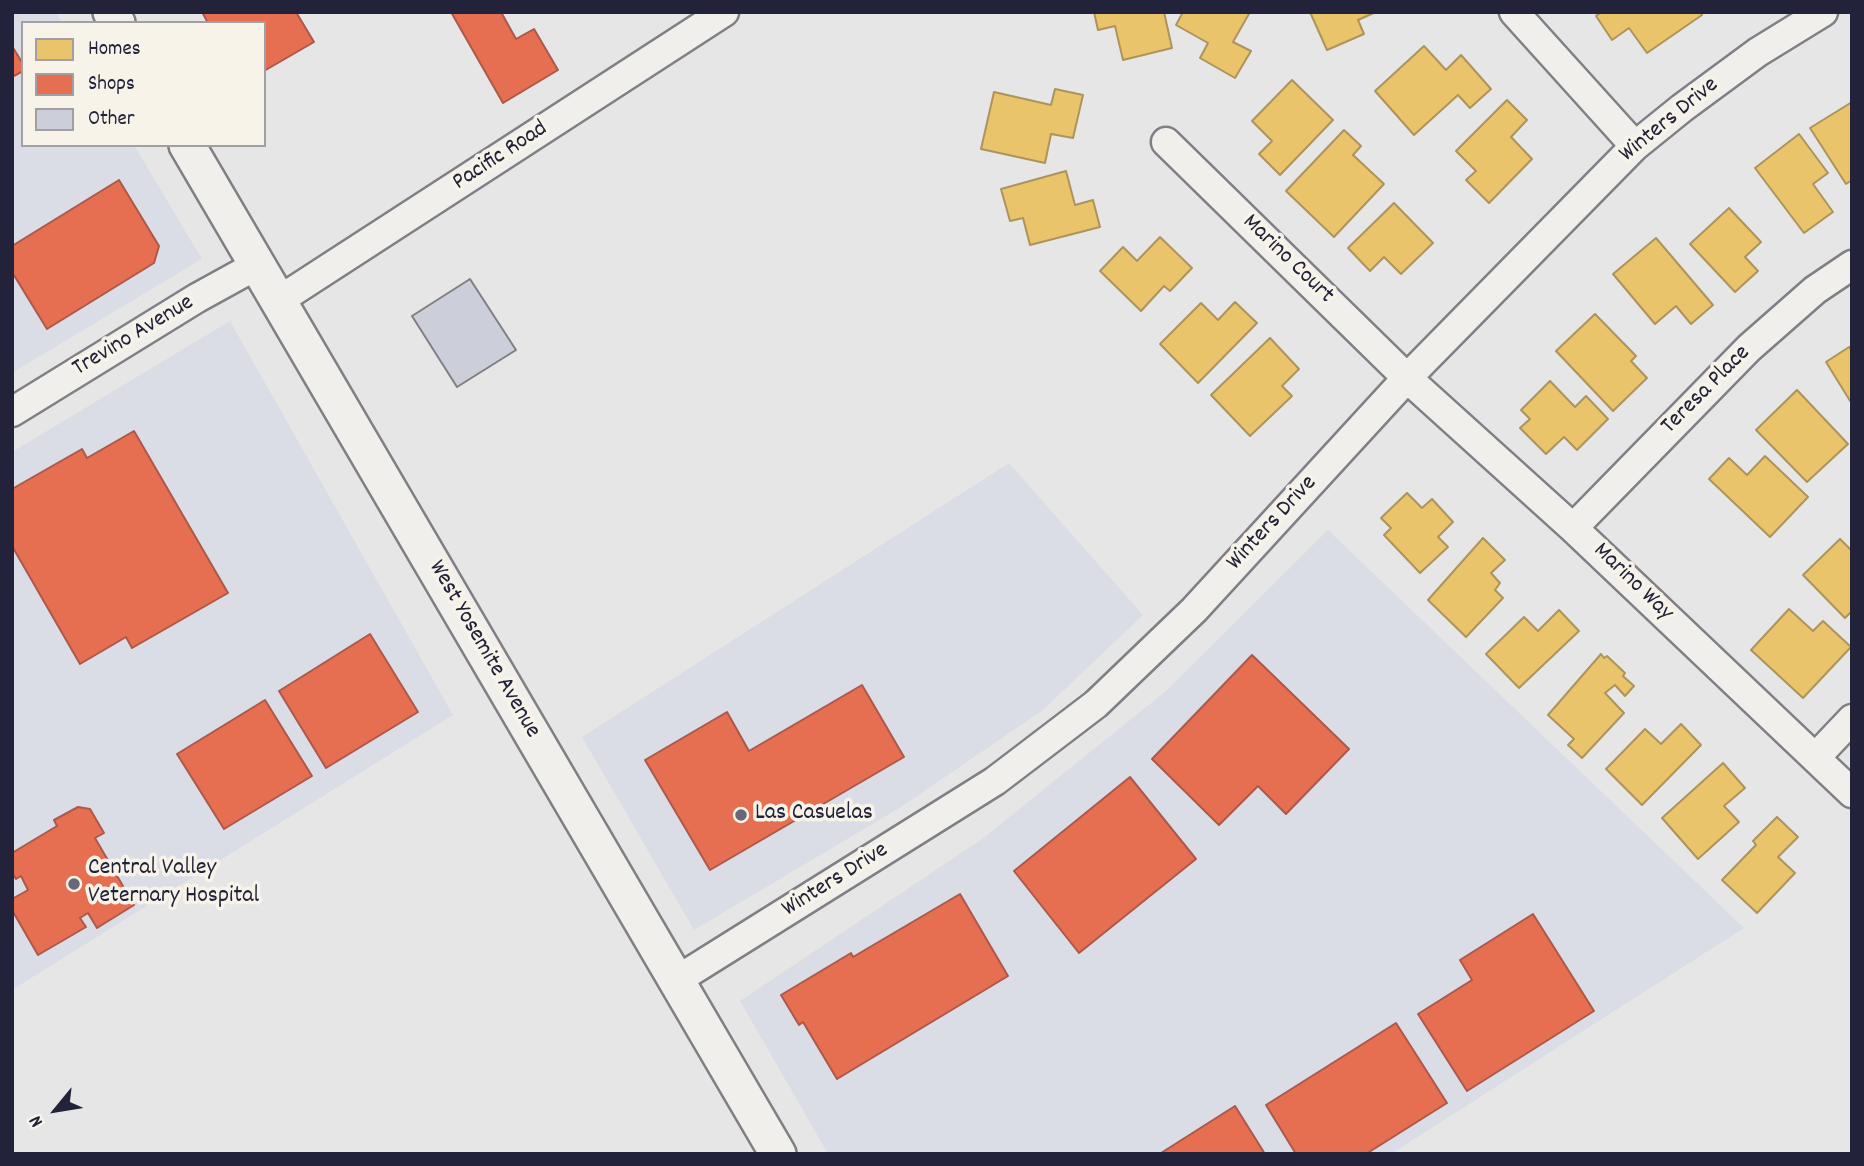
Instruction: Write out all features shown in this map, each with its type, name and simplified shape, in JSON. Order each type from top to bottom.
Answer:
[{"type":"main road","name":"West Yosemite Avenue","points":[[188,147],[778,1154]]},
{"type":"street","name":"Pacific Road","points":[[278,301],[724,12]]},
{"type":"street","points":[[1514,12],[1635,146]]},
{"type":"street","name":"Winters Drive","points":[[677,980],[995,780],[1096,704],[1194,610],[1407,378],[1635,146],[1758,52],[1823,12]]},
{"type":"street","name":"Marino Court","points":[[1166,142],[1407,378]]},
{"type":"street","name":"Trevino Avenue","points":[[12,412],[197,298],[257,265]]},
{"type":"street","name":"Teresa Place","points":[[1573,528],[1748,348],[1815,290],[1852,265]]},
{"type":"street","name":"Marino Way","points":[[1407,378],[1573,528],[1852,793]]},
{"type":"street","points":[[1815,758],[1852,719]]},
{"type":"shaded area","points":[[12,12],[56,12],[61,21],[21,21],[21,147],[135,147],[202,259],[12,373]]},
{"type":"shaded area","points":[[230,321],[453,715],[12,990],[12,452]]},
{"type":"shaded area","points":[[1009,463],[1143,615],[1043,710],[901,807],[694,930],[582,737]]},
{"type":"shaded area","points":[[1328,530],[1744,928],[1391,1154],[828,1154],[740,1001],[982,839],[1166,691]]},
{"type":"building: Homes","points":[[1094,12],[1164,12],[1172,48],[1123,60],[1115,26],[1098,30]]},
{"type":"building: Homes","points":[[1183,12],[1250,12],[1233,42],[1251,51],[1235,78],[1200,58],[1208,43],[1176,25]]},
{"type":"building: Homes","points":[[1310,12],[1376,12],[1358,20],[1364,34],[1327,50]]},
{"type":"building: Homes","points":[[1601,12],[1701,12],[1702,15],[1647,53],[1629,28],[1612,40],[1596,16]]},
{"type":"building: Homes","points":[[1424,46],[1446,70],[1461,55],[1491,89],[1470,108],[1458,95],[1414,135],[1375,91]]},
{"type":"building: Homes","points":[[1292,80],[1333,120],[1280,175],[1259,154],[1272,141],[1252,121]]},
{"type":"building: Homes","points":[[1055,89],[1083,95],[1073,138],[1051,134],[1045,163],[981,149],[994,92],[1051,105]]},
{"type":"building: Homes","points":[[1507,100],[1527,120],[1511,137],[1532,159],[1489,203],[1466,180],[1476,171],[1456,151]]},
{"type":"building: Homes","points":[[1852,102],[1852,180],[1846,184],[1810,128]]},
{"type":"building: Homes","points":[[1344,130],[1361,146],[1353,155],[1384,184],[1334,237],[1286,191]]},
{"type":"building: Homes","points":[[1799,134],[1828,173],[1813,184],[1833,212],[1804,233],[1755,168]]},
{"type":"building: Homes","points":[[1066,171],[1075,205],[1093,200],[1100,227],[1030,245],[1023,218],[1010,221],[1001,189]]},
{"type":"building: Homes","points":[[1394,203],[1433,243],[1401,274],[1384,257],[1370,271],[1348,248]]},
{"type":"building: Homes","points":[[1729,208],[1761,242],[1745,257],[1758,271],[1735,292],[1690,244]]},
{"type":"building: Homes","points":[[1160,237],[1192,268],[1170,291],[1164,286],[1141,311],[1100,271],[1123,247],[1137,261]]},
{"type":"building: Homes","points":[[1656,238],[1713,305],[1691,324],[1676,306],[1655,324],[1613,274]]},
{"type":"building: Homes","points":[[1235,302],[1257,323],[1198,383],[1160,344],[1201,303],[1218,320]]},
{"type":"building: Homes","points":[[1595,314],[1636,356],[1631,361],[1647,378],[1613,411],[1556,351]]},
{"type":"building: Homes","points":[[1270,338],[1299,369],[1282,386],[1292,396],[1250,436],[1211,395]]},
{"type":"building: Homes","points":[[1849,347],[1852,351],[1852,404],[1826,362]]},
{"type":"building: Homes","points":[[1550,381],[1575,407],[1586,396],[1608,419],[1577,450],[1564,437],[1546,454],[1520,428],[1530,419],[1521,410]]},
{"type":"building: Homes","points":[[1797,390],[1848,444],[1807,482],[1756,430]]},
{"type":"building: Homes","points":[[1765,456],[1808,497],[1770,537],[1709,479],[1729,458],[1747,475]]},
{"type":"building: Homes","points":[[1407,493],[1422,508],[1432,499],[1453,522],[1438,537],[1448,547],[1420,573],[1384,535],[1391,528],[1381,518]]},
{"type":"building: Homes","points":[[1483,538],[1505,560],[1491,573],[1500,583],[1495,590],[1503,598],[1466,637],[1428,600]]},
{"type":"building: Homes","points":[[1840,539],[1852,551],[1852,611],[1845,618],[1803,575]]},
{"type":"building: Homes","points":[[1789,609],[1813,631],[1823,621],[1851,647],[1803,698],[1751,650]]},
{"type":"building: Homes","points":[[1559,610],[1579,631],[1519,688],[1486,654],[1524,617],[1538,631]]},
{"type":"building: Homes","points":[[1601,654],[1604,658],[1607,656],[1625,673],[1623,676],[1634,686],[1625,696],[1615,685],[1605,693],[1624,713],[1582,758],[1568,745],[1574,739],[1548,715]]},
{"type":"building: Homes","points":[[1681,724],[1701,745],[1642,805],[1606,769],[1645,729],[1661,744]]},
{"type":"building: Homes","points":[[1723,763],[1745,788],[1724,806],[1739,822],[1698,859],[1662,818]]},
{"type":"building: Homes","points":[[1777,817],[1798,837],[1778,857],[1795,873],[1757,913],[1722,880],[1756,845],[1753,841]]},
{"type":"building: Shops","points":[[202,12],[296,12],[314,42],[266,70],[266,21],[207,21]]},
{"type":"building: Shops","points":[[451,12],[501,12],[516,39],[534,29],[558,70],[503,103]]},
{"type":"building: Shops","points":[[12,46],[21,61],[21,72],[12,77]]},
{"type":"building: Shops","points":[[119,180],[159,246],[154,263],[47,329],[12,272],[12,246]]},
{"type":"building: Shops","points":[[134,431],[228,593],[132,648],[126,637],[80,664],[12,546],[12,489],[82,449],[87,458]]},
{"type":"building: Shops","points":[[370,634],[418,712],[326,768],[279,691]]},
{"type":"building: Shops","points":[[1252,655],[1349,749],[1286,814],[1258,786],[1219,825],[1152,759]]},
{"type":"building: Shops","name":"Las Casuelas","points":[[862,685],[904,757],[710,870],[645,760],[727,712],[749,751]]},
{"type":"building: Shops","points":[[265,700],[312,776],[224,829],[177,754]]},
{"type":"building: Shops","points":[[1130,777],[1196,859],[1079,953],[1014,871]]},
{"type":"building: Shops","name":"Central Valley Veternary Hospital","points":[[78,807],[90,809],[104,833],[95,838],[134,905],[97,928],[88,913],[80,918],[86,927],[38,955],[12,910],[12,899],[28,890],[21,876],[16,879],[12,872],[12,853],[57,826],[54,820]]},
{"type":"building: Shops","points":[[960,894],[1008,976],[837,1079],[803,1022],[799,1025],[781,995],[851,953],[853,957]]},
{"type":"building: Shops","points":[[1533,914],[1594,1011],[1467,1091],[1418,1014],[1472,980],[1460,960]]},
{"type":"building: Shops","points":[[1396,1023],[1447,1103],[1366,1154],[1296,1154],[1266,1105]]},
{"type":"building: Shops","points":[[1235,1106],[1265,1154],[1161,1153]]},
{"type":"building: Other","points":[[470,279],[516,350],[457,387],[412,316]]},
{"type":"place","name":"Las Casuelas","points":[[741,815]]},
{"type":"place","name":"Central Valley Veternary Hospital","points":[[74,884]]}]
